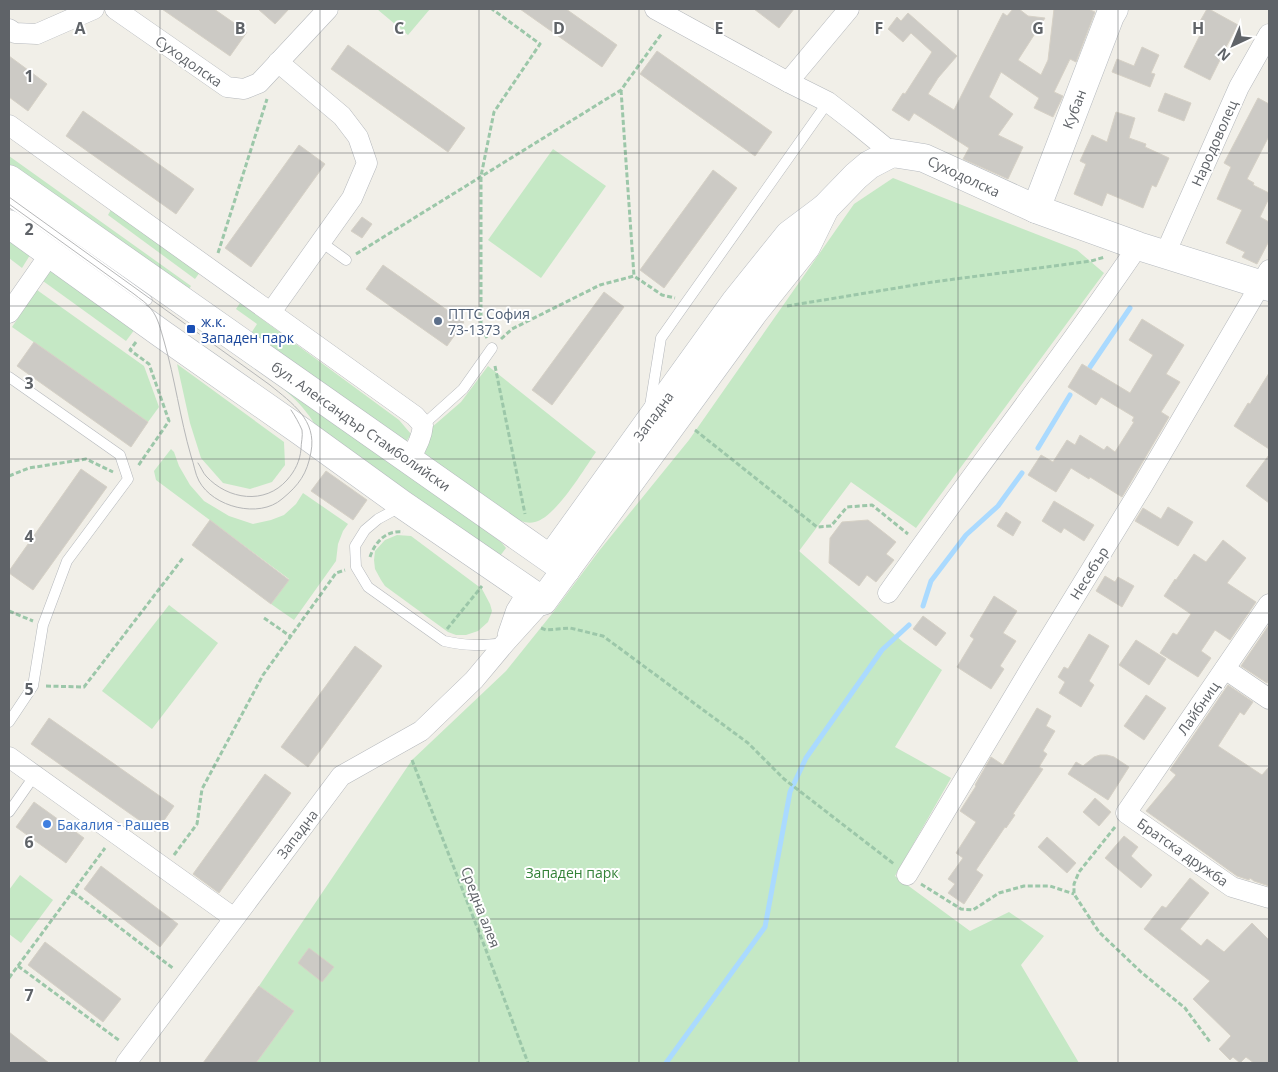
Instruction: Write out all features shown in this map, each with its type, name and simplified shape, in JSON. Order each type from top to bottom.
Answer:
[{"type":"street","points":[[9,28],[15,33],[37,34],[94,9]]},
{"type":"street","name":"Суходолска","points":[[115,9],[227,87],[244,89],[259,83],[328,9]]},
{"type":"street","points":[[788,82],[849,9]]},
{"type":"street","name":"Кубан","points":[[1036,209],[1114,9]]},
{"type":"street","points":[[667,12],[788,82],[828,102],[892,153]]},
{"type":"street","name":"Народоволец","points":[[1165,254],[1239,87],[1269,34]]},
{"type":"street","points":[[271,312],[352,198],[367,163],[358,137],[342,116],[278,62]]},
{"type":"street","points":[[9,125],[415,416],[423,425],[423,432],[409,460]]},
{"type":"street","name":"Суходолска","points":[[892,153],[924,158],[1036,209],[1138,246],[1267,281]]},
{"type":"street","name":"Западна","points":[[130,1058],[341,776],[421,731],[474,680],[505,643],[516,611],[537,607],[558,564],[647,424],[736,301],[789,235],[825,208],[869,164],[892,153]]},
{"type":"street","name":"бул. Александър Стамболийски","points":[[9,180],[558,564]]},
{"type":"street","name":"Западна","points":[[558,564],[678,417],[754,312],[806,247],[825,208]]},
{"type":"street","points":[[9,224],[403,505],[537,607]]},
{"type":"street","points":[[888,593],[1106,294],[1138,246]]},
{"type":"street","points":[[9,313],[50,254]]},
{"type":"street","name":"Несебър","points":[[907,875],[1267,281]]},
{"type":"street","name":"Лайбниц","points":[[1126,813],[1269,604]]},
{"type":"street","points":[[1225,669],[1269,700]]},
{"type":"street","points":[[9,757],[234,918]]},
{"type":"street","name":"Братска дружба","points":[[1126,813],[1232,887],[1269,898]]},
{"type":"lane","points":[[647,424],[661,338],[828,102]]},
{"type":"lane","points":[[9,201],[147,300]]},
{"type":"lane","points":[[321,242],[346,260]]},
{"type":"lane","points":[[423,425],[463,389],[492,348]]},
{"type":"lane","points":[[9,377],[120,456],[128,479],[67,561],[43,625],[32,686],[9,722]]},
{"type":"lane","points":[[403,505],[378,519],[365,530],[355,546],[356,567],[368,586],[444,641],[478,646],[505,643]]},
{"type":"lane","points":[[9,812],[34,775]]},
{"type":"path","points":[[492,9],[540,44],[494,112],[481,176],[481,327],[492,348],[526,520]]},
{"type":"path","points":[[346,260],[621,90],[667,12]]},
{"type":"path","points":[[214,272],[218,252],[278,62]]},
{"type":"path","points":[[621,90],[634,276]]},
{"type":"path","points":[[754,312],[933,282],[1091,261],[1138,246]]},
{"type":"path","points":[[492,348],[512,329],[600,285],[634,276],[662,295],[687,301]]},
{"type":"path","points":[[9,476],[29,468],[86,459],[128,479],[169,422],[149,364],[130,350]]},
{"type":"path","points":[[678,417],[817,527],[831,526],[847,507],[872,505],[922,545]]},
{"type":"path","points":[[369,561],[375,546],[387,534],[399,531],[406,532]]},
{"type":"path","points":[[32,686],[84,687],[183,558]]},
{"type":"path","points":[[165,868],[197,824],[202,788],[263,675],[336,572],[356,567]]},
{"type":"path","points":[[443,633],[483,585]]},
{"type":"path","points":[[537,607],[546,630],[570,628],[603,636],[748,743],[784,779],[907,875],[960,909],[973,910],[999,893],[1024,886],[1050,886],[1074,894]]},
{"type":"path","points":[[9,611],[43,625]]},
{"type":"path","points":[[264,618],[290,636]]},
{"type":"path","name":"Средна алея","points":[[412,760],[528,1063]]},
{"type":"path","points":[[1126,813],[1079,872],[1074,884],[1074,894],[1099,932],[1141,972],[1185,1008],[1210,1042]]},
{"type":"path","points":[[9,978],[116,833]]},
{"type":"path","points":[[73,892],[188,979]]},
{"type":"path","points":[[18,966],[130,1058]]},
{"type":"green space","points":[[377,9],[430,9],[408,35]]},
{"type":"green space","points":[[553,149],[606,186],[541,278],[488,240]]},
{"type":"green space","points":[[9,156],[191,286],[186,294],[9,167]]},
{"type":"green space","name":"Западен парк","points":[[893,178],[1077,250],[1104,273],[916,528],[851,482],[799,551],[903,642],[942,670],[895,747],[951,778],[895,876],[970,931],[1009,912],[1044,936],[1021,965],[1079,1063],[256,1063],[294,1011],[259,986],[412,760],[506,671],[599,551],[689,440],[854,204]]},
{"type":"green space","points":[[112,208],[200,272],[195,279],[108,215]]},
{"type":"green space","points":[[9,240],[30,255],[22,268],[9,258]]},
{"type":"green space","points":[[51,268],[135,329],[126,341],[43,281]]},
{"type":"green space","points":[[37,290],[144,366],[159,407],[148,422],[12,327]]},
{"type":"green space","points":[[240,303],[399,420],[411,434],[406,442],[250,335],[257,324],[236,309]]},
{"type":"green space","points":[[250,356],[419,479],[502,543],[506,548],[500,556],[492,553],[316,426],[309,415],[293,398],[245,362]]},
{"type":"green space","points":[[177,364],[284,442],[285,465],[272,482],[250,489],[223,483],[201,458],[190,423]]},
{"type":"green space","points":[[488,366],[596,452],[577,480],[552,511],[532,523],[513,518],[422,454],[431,428],[461,402]]},
{"type":"green space","points":[[171,449],[190,485],[204,501],[229,516],[253,524],[271,520],[284,515],[296,504],[303,493],[348,524],[338,544],[336,561],[294,620],[271,604],[289,579],[156,480],[154,471]]},
{"type":"green space","points":[[397,535],[411,536],[482,589],[492,611],[488,622],[478,631],[466,635],[456,635],[448,632],[385,586],[375,569],[375,551],[385,540]]},
{"type":"green space","points":[[169,605],[218,643],[152,729],[102,691]]},
{"type":"green space","points":[[20,875],[53,900],[21,943],[9,934],[9,890]]},
{"type":"building","points":[[162,9],[214,9],[247,32],[230,56]]},
{"type":"building","points":[[258,9],[289,9],[275,24]]},
{"type":"building","points":[[520,9],[566,9],[617,45],[602,67]]},
{"type":"building","points":[[754,9],[794,9],[779,28]]},
{"type":"building","points":[[1013,9],[1019,9],[1028,16],[1045,18],[1018,60],[1041,75],[1048,60],[1054,9],[1088,9],[1095,12],[1076,62],[1070,59],[1054,92],[1063,96],[1053,117],[1034,108],[1039,98],[1001,72],[989,97],[1013,114],[998,135],[1023,147],[1008,179],[963,159],[969,148],[914,113],[909,121],[892,110],[903,93],[905,94],[932,52],[911,33],[903,42],[888,29],[897,17],[901,21],[908,13],[957,56],[938,78],[928,94],[954,110],[1003,13],[1007,16]]},
{"type":"building","points":[[1207,9],[1238,25],[1210,80],[1184,67],[1201,33],[1195,30]]},
{"type":"building","points":[[348,45],[465,128],[448,152],[331,69]]},
{"type":"building","points":[[1142,47],[1159,55],[1151,73],[1155,74],[1150,87],[1112,72],[1117,59],[1134,66]]},
{"type":"building","points":[[657,51],[772,132],[755,156],[640,74]]},
{"type":"building","points":[[9,56],[47,84],[28,111],[9,97]]},
{"type":"building","points":[[1165,93],[1191,103],[1184,121],[1158,111]]},
{"type":"building","points":[[1258,98],[1269,104],[1269,136],[1247,179],[1254,183],[1253,185],[1269,193],[1269,198],[1260,217],[1269,222],[1269,241],[1257,264],[1242,257],[1245,252],[1226,243],[1242,210],[1217,199],[1231,167],[1224,163]]},
{"type":"building","points":[[83,111],[194,189],[176,214],[66,136]]},
{"type":"building","points":[[1116,112],[1135,118],[1129,138],[1146,144],[1145,147],[1169,158],[1156,187],[1152,185],[1143,208],[1107,193],[1102,206],[1074,194],[1086,164],[1080,161],[1092,135],[1107,142]]},
{"type":"building","points":[[299,145],[325,164],[251,267],[225,248]]},
{"type":"building","points":[[713,170],[737,188],[664,288],[640,270]]},
{"type":"building","points":[[362,217],[372,224],[362,238],[351,231]]},
{"type":"building","points":[[383,265],[464,322],[447,346],[366,289]]},
{"type":"building","points":[[604,292],[624,307],[552,405],[532,390]]},
{"type":"building","points":[[1142,319],[1184,345],[1166,374],[1180,382],[1161,412],[1169,417],[1122,497],[1090,477],[1089,479],[1071,468],[1056,492],[1028,475],[1041,455],[1053,462],[1067,440],[1075,445],[1080,435],[1104,450],[1107,446],[1115,452],[1134,422],[1132,421],[1134,417],[1101,397],[1096,405],[1068,387],[1082,364],[1130,393],[1153,355],[1129,340]]},
{"type":"building","points":[[34,342],[148,422],[131,447],[17,366]]},
{"type":"building","points":[[1269,373],[1269,449],[1234,426]]},
{"type":"building","points":[[1269,455],[1269,503],[1246,486]]},
{"type":"building","points":[[81,469],[107,487],[33,590],[9,573],[9,571]]},
{"type":"building","points":[[326,471],[367,500],[353,520],[311,491]]},
{"type":"building","points":[[1054,501],[1094,525],[1084,541],[1064,528],[1061,533],[1042,521]]},
{"type":"building","points":[[1168,507],[1193,522],[1178,546],[1135,521],[1143,508],[1161,519]]},
{"type":"building","points":[[1006,512],[1021,522],[1013,536],[997,526]]},
{"type":"building","points":[[210,520],[289,580],[271,604],[192,545]]},
{"type":"building","points":[[868,520],[896,542],[886,554],[894,560],[876,582],[867,575],[859,586],[829,563],[830,538],[842,522]]},
{"type":"building","points":[[1223,540],[1246,558],[1227,583],[1256,602],[1230,640],[1215,630],[1201,651],[1211,658],[1198,677],[1160,653],[1173,633],[1177,635],[1191,614],[1164,596],[1194,554],[1206,562]]},
{"type":"building","points":[[1105,576],[1115,582],[1118,577],[1134,586],[1122,607],[1096,591]]},
{"type":"building","points":[[994,596],[1017,611],[1003,633],[1016,641],[1000,666],[1004,669],[991,689],[957,667],[974,639],[970,636]]},
{"type":"building","points":[[923,616],[946,633],[936,646],[913,629]]},
{"type":"building","points":[[1269,625],[1269,679],[1267,683],[1241,666]]},
{"type":"building","points":[[1089,634],[1109,646],[1089,681],[1094,685],[1081,707],[1059,693],[1065,682],[1058,677],[1064,667],[1068,669]]},
{"type":"building","points":[[1136,640],[1166,659],[1149,685],[1119,665]]},
{"type":"building","points":[[355,646],[382,666],[308,767],[281,747]]},
{"type":"building","points":[[1228,685],[1253,702],[1244,715],[1240,712],[1218,746],[1262,775],[1269,767],[1269,886],[1250,878],[1249,880],[1237,876],[1146,811],[1176,775],[1170,770]]},
{"type":"building","points":[[1146,695],[1166,708],[1144,740],[1124,726]]},
{"type":"building","points":[[1037,708],[1051,716],[1046,726],[1055,731],[1043,751],[1047,754],[1039,767],[1043,769],[1013,814],[1015,815],[976,870],[983,875],[964,904],[948,893],[955,884],[948,879],[963,858],[956,853],[976,822],[960,811],[991,757],[1003,765]]},
{"type":"building","points":[[49,718],[174,806],[156,832],[31,744]]},
{"type":"building","points":[[1100,755],[1114,757],[1129,767],[1108,800],[1068,774],[1076,762],[1083,766],[1094,757]]},
{"type":"building","points":[[265,774],[291,793],[219,893],[193,874]]},
{"type":"building","points":[[1095,798],[1111,812],[1099,826],[1083,812]]},
{"type":"building","points":[[34,802],[84,838],[66,863],[16,827]]},
{"type":"building","points":[[1124,836],[1138,847],[1131,856],[1152,875],[1141,888],[1105,858]]},
{"type":"building","points":[[1047,837],[1076,863],[1067,873],[1038,847]]},
{"type":"building","points":[[101,866],[178,924],[160,947],[84,889]]},
{"type":"building","points":[[1190,878],[1209,893],[1180,929],[1201,946],[1207,939],[1224,952],[1252,923],[1269,940],[1269,1063],[1254,1063],[1246,1057],[1240,1063],[1233,1057],[1230,1060],[1219,1049],[1231,1036],[1193,999],[1210,981],[1144,929],[1162,906],[1166,908]]},
{"type":"building","points":[[45,942],[121,999],[103,1022],[28,965]]},
{"type":"building","points":[[309,948],[334,967],[322,982],[298,963]]},
{"type":"building","points":[[259,986],[294,1011],[256,1063],[203,1063]]},
{"type":"building","points":[[9,1032],[49,1063],[9,1063]]},
{"type":"waterway","points":[[1090,367],[1130,308]]},
{"type":"waterway","points":[[1038,448],[1070,395]]},
{"type":"waterway","points":[[923,606],[931,581],[966,535],[998,506],[1022,473]]},
{"type":"waterway","points":[[666,1063],[765,927],[790,792],[806,758],[882,650],[909,625]]},
{"type":"tram line","points":[[9,197],[270,385],[301,413],[310,431],[312,441],[311,452],[307,467],[293,489],[272,505],[249,509],[225,503],[215,498],[206,490],[199,481],[196,472],[168,355],[159,324],[153,312],[134,294],[9,204]]},
{"type":"tram line","points":[[198,463],[205,475],[215,484],[235,494],[258,496],[278,488],[292,473],[300,453],[302,430],[291,410]]},
{"type":"place","name":"ПТТС София 73-1373","points":[[438,321]]},
{"type":"place","name":"ж.к. Западен парк","points":[[191,329]]},
{"type":"place","name":"Бакалия - Рашев","points":[[47,824]]}]
